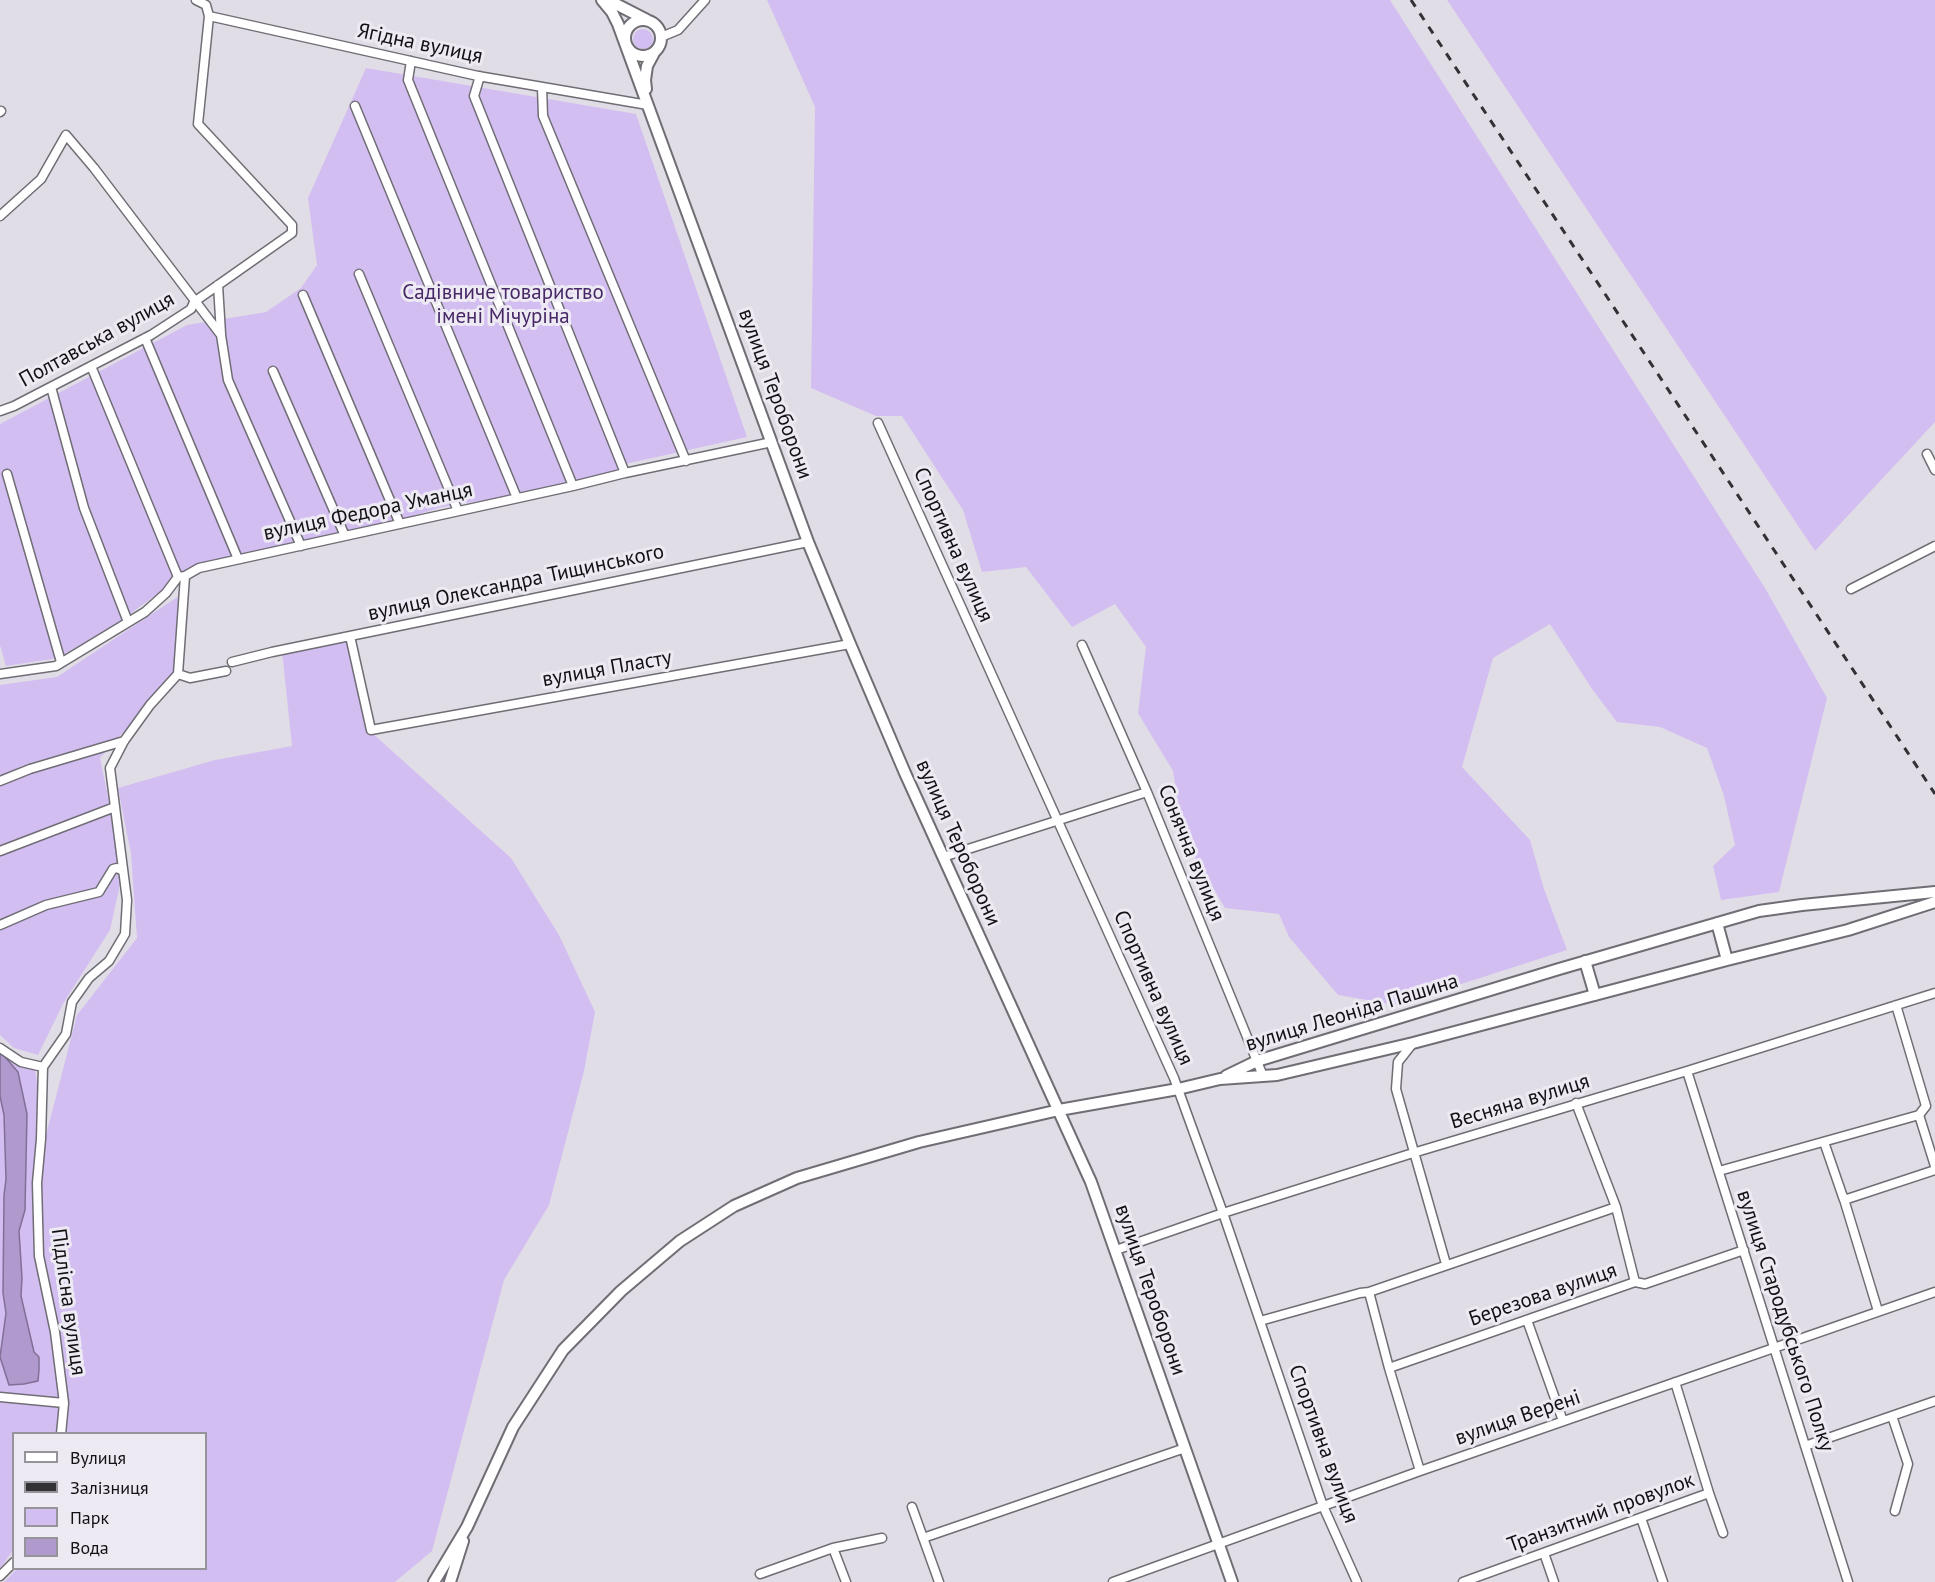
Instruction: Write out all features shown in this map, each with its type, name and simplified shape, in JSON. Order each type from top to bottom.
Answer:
[{"type":"main road","points":[[602,0],[612,12],[648,105]]},
{"type":"main road","points":[[608,0],[655,24],[661,37],[660,46],[650,59],[645,72],[648,105]]},
{"type":"main road","points":[[647,20],[639,20],[631,24],[626,30],[625,43],[637,56],[647,56],[655,52]]},
{"type":"main road","name":"вулиця Тероборони","points":[[648,105],[808,542],[905,773],[1091,1182],[1232,1582]]},
{"type":"main road","name":"вулиця Леоніда Пашина","points":[[1220,1079],[1257,1060],[1759,911],[1935,892]]},
{"type":"main road","name":"вулиця Леоніда Пашина","points":[[1220,1079],[1277,1075],[1413,1043],[1848,930],[1935,902]]},
{"type":"main road","points":[[1717,923],[1727,960]]},
{"type":"main road","points":[[1585,961],[1595,995]]},
{"type":"main road","points":[[434,1582],[467,1527],[513,1427],[563,1350],[621,1291],[681,1241],[734,1206],[797,1178],[919,1142],[1059,1110],[1178,1089],[1220,1079]]},
{"type":"main road","points":[[450,1582],[467,1527]]},
{"type":"street","points":[[196,0],[207,2],[209,16]]},
{"type":"street","points":[[661,37],[678,30],[705,0]]},
{"type":"street","name":"Ягідна вулиця","points":[[209,16],[480,76],[648,105]]},
{"type":"street","name":"Полтавська вулиця","points":[[0,411],[145,338],[191,309],[195,302],[292,233],[292,225],[198,124],[209,16]]},
{"type":"street","points":[[411,61],[408,80],[573,486]]},
{"type":"street","points":[[480,76],[474,96],[625,473]]},
{"type":"street","points":[[542,87],[543,116],[686,461]]},
{"type":"street","points":[[355,106],[517,498]]},
{"type":"street","points":[[0,216],[41,179],[66,135],[94,168],[221,335]]},
{"type":"street","points":[[359,274],[458,511]]},
{"type":"street","points":[[218,285],[221,335],[228,380],[301,546]]},
{"type":"street","points":[[303,295],[400,524]]},
{"type":"street","points":[[145,338],[238,559]]},
{"type":"street","points":[[0,1048],[21,1062],[43,1067],[66,1034],[72,1002],[89,978],[109,961],[125,934],[127,900],[110,768],[124,741],[150,705],[178,674],[182,577],[91,366]]},
{"type":"street","points":[[273,371],[345,536]]},
{"type":"street","points":[[51,387],[84,508],[128,622]]},
{"type":"street","name":"Спортивна вулиця","points":[[878,423],[1178,1089],[1323,1506],[1357,1582]]},
{"type":"street","name":"вулиця Федора Уманця","points":[[0,674],[56,666],[145,612],[182,577],[199,568],[772,442]]},
{"type":"street","points":[[1928,454],[1935,470]]},
{"type":"street","points":[[7,474],[61,662]]},
{"type":"street","name":"вулиця Олександра Тищинського","points":[[232,662],[808,542]]},
{"type":"street","points":[[1851,589],[1935,546]]},
{"type":"street","name":"вулиця Пласту","points":[[350,636],[371,730],[850,644]]},
{"type":"street","name":"Сонячна вулиця","points":[[1082,645],[1147,792],[1263,1076]]},
{"type":"street","points":[[178,674],[190,678],[226,671]]},
{"type":"street","points":[[0,781],[30,769],[124,741]]},
{"type":"street","points":[[943,857],[1147,792]]},
{"type":"street","points":[[0,851],[115,807]]},
{"type":"street","points":[[0,925],[46,905],[99,892],[113,869],[123,871]]},
{"type":"street","name":"Весняна вулиця","points":[[1116,1250],[1223,1213],[1413,1153],[1687,1071],[1935,993]]},
{"type":"street","points":[[1719,1171],[1919,1115],[1926,1106],[1896,1005]]},
{"type":"street","points":[[1413,1043],[1398,1062],[1396,1089],[1446,1264]]},
{"type":"street","name":"Підлісна вулиця","points":[[43,1067],[37,1183],[39,1256],[55,1332],[64,1403],[61,1432]]},
{"type":"street","name":"вулиця Стародубського Полку","points":[[1687,1071],[1848,1582]]},
{"type":"street","points":[[1576,1103],[1616,1208],[1635,1282]]},
{"type":"street","points":[[1843,1196],[1844,1200],[1935,1168],[1919,1115]]},
{"type":"street","points":[[1824,1142],[1878,1311]]},
{"type":"street","points":[[1260,1321],[1369,1292],[1616,1208]]},
{"type":"street","name":"Березова вулиця","points":[[1389,1368],[1635,1282],[1645,1284],[1744,1250]]},
{"type":"street","points":[[1369,1292],[1420,1471]]},
{"type":"street","name":"вулиця Верені","points":[[1113,1582],[1420,1471],[1935,1292]]},
{"type":"street","points":[[1527,1320],[1563,1421]]},
{"type":"street","name":"Транзитний провулок","points":[[1464,1582],[1709,1493],[1675,1382]]},
{"type":"street","points":[[0,1397],[64,1403]]},
{"type":"street","points":[[1806,1446],[1935,1401]]},
{"type":"street","points":[[1892,1416],[1908,1464],[1895,1511]]},
{"type":"street","points":[[923,1538],[1185,1448]]},
{"type":"street","points":[[1709,1493],[1724,1533]]},
{"type":"street","points":[[912,1507],[939,1582]]},
{"type":"street","points":[[1641,1518],[1663,1582]]},
{"type":"street","points":[[760,1574],[833,1548],[882,1538]]},
{"type":"street","points":[[833,1548],[846,1582]]},
{"type":"street","points":[[1544,1553],[1554,1582]]},
{"type":"street","points":[[0,1576],[12,1564]]},
{"type":"green space","points":[[767,0],[1390,0],[1765,588],[1827,698],[1779,892],[1721,900],[1713,866],[1735,845],[1724,796],[1707,748],[1660,727],[1617,722],[1592,689],[1550,624],[1493,658],[1462,767],[1530,840],[1544,889],[1567,950],[1396,1005],[1338,995],[1289,937],[1279,914],[1225,908],[1184,838],[1173,771],[1138,713],[1146,647],[1115,604],[1072,627],[1026,567],[982,572],[963,510],[902,416],[876,416],[811,388],[815,107]]},
{"type":"green space","points":[[1447,0],[1935,0],[1935,422],[1815,551]]},
{"type":"green space","points":[[639,29],[647,29],[653,35],[653,43],[647,49],[639,49],[633,43],[633,35]]},
{"type":"green space","name":"Садівниче товариство імені Мічуріна","points":[[366,68],[636,114],[747,437],[625,464],[619,473],[596,476],[524,494],[442,507],[374,528],[200,563],[116,624],[58,658],[6,666],[0,645],[0,424],[187,325],[266,312],[301,288],[317,265],[308,198]]},
{"type":"green space","points":[[179,596],[176,673],[100,758],[123,871],[110,930],[64,1002],[38,1055],[14,1048],[0,1035],[0,685],[57,677]]},
{"type":"green space","points":[[349,638],[370,731],[511,858],[559,935],[595,1012],[584,1071],[549,1205],[504,1280],[432,1551],[395,1582],[4,1582],[16,1570],[207,1570],[207,1432],[12,1432],[12,1551],[0,1569],[0,1058],[35,1069],[45,1139],[77,1015],[137,938],[131,854],[118,788],[215,760],[292,746],[282,651]]},
{"type":"water","points":[[0,1051],[18,1072],[27,1114],[25,1210],[19,1231],[21,1296],[34,1352],[39,1357],[38,1381],[9,1385],[0,1357],[6,1313],[3,1293],[6,1179],[4,1115],[0,1096]]},
{"type":"railway","points":[[1411,0],[1935,794]]}]
